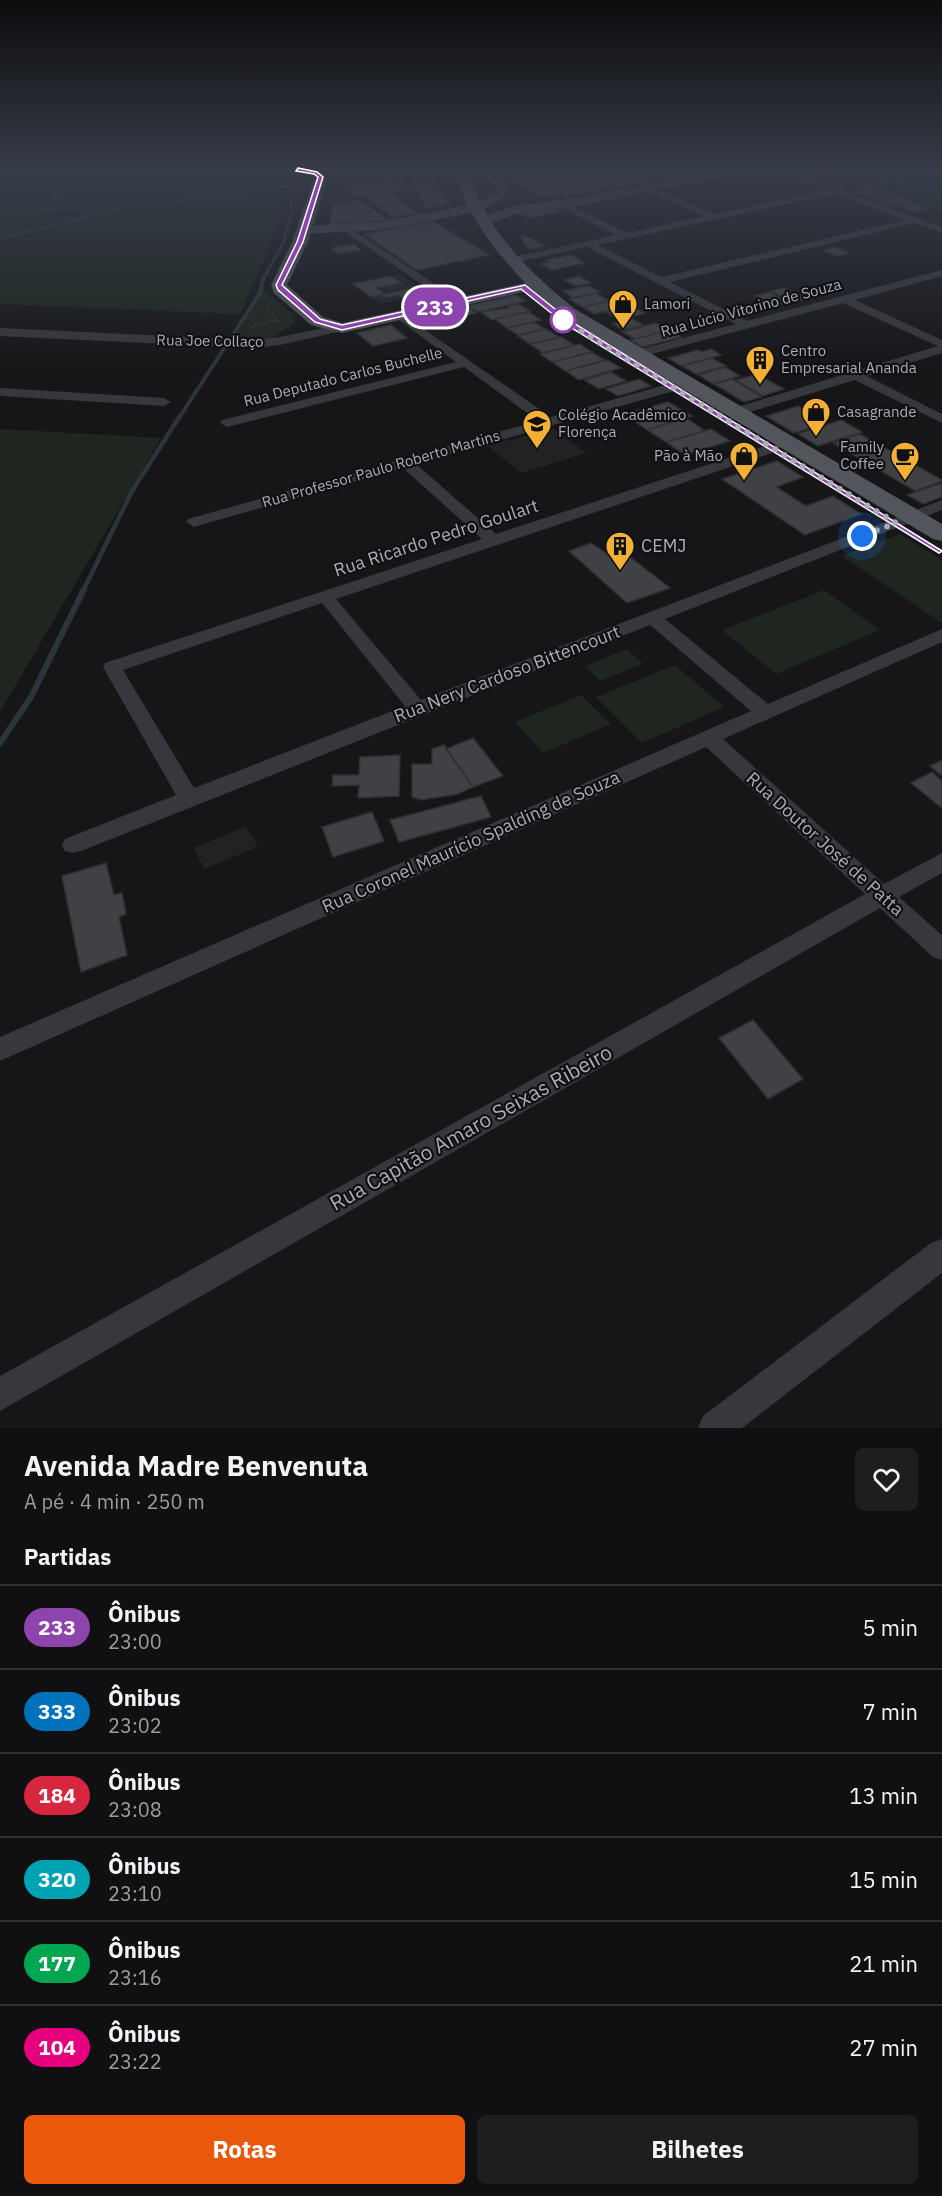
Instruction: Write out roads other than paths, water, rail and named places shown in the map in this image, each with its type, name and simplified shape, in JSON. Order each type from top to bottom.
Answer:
[{"type":"main road","points":[[301,237],[283,274],[280,289],[311,316],[327,325],[342,327]]},
{"type":"main road","points":[[496,237],[515,264],[569,313],[735,412],[904,520],[942,551]]},
{"type":"main road","points":[[515,264],[523,287],[567,323],[773,448],[904,520],[942,534]]},
{"type":"main road","name":"Rua Joe Collaço","points":[[342,327],[523,287]]},
{"type":"street","points":[[358,237],[455,302]]},
{"type":"street","points":[[515,264],[623,237]]},
{"type":"street","points":[[660,281],[846,237]]},
{"type":"street","points":[[588,244],[746,325]]},
{"type":"street","name":"Rua Lúcio Vitorino de Souza","points":[[637,354],[940,275]]},
{"type":"street","points":[[844,299],[942,344]]},
{"type":"street","points":[[399,315],[549,422]]},
{"type":"street","points":[[280,341],[305,328],[311,316]]},
{"type":"street","name":"Rua Joe Collaço","points":[[0,332],[240,344],[280,341],[342,327]]},
{"type":"street","points":[[735,412],[942,349]]},
{"type":"street","name":"Rua Deputado Carlos Buchelle","points":[[227,423],[466,363]]},
{"type":"street","points":[[856,375],[942,419]]},
{"type":"street","name":"Rua Professor Paulo Roberto Martins","points":[[194,522],[672,387]]},
{"type":"street","points":[[0,392],[164,402]]},
{"type":"street","name":"Rua Ricardo Pedro Goulart","points":[[189,798],[112,667],[773,448]]},
{"type":"street","points":[[405,462],[493,540]]},
{"type":"street","name":"Rua Nery Cardoso Bittencourt","points":[[73,845],[942,505]]},
{"type":"street","points":[[324,595],[418,709]]},
{"type":"street","points":[[652,618],[766,713]]},
{"type":"street","name":"Rua Coronel Maurício Spalding de Souza","points":[[0,1049],[942,635]]},
{"type":"street","name":"Rua Doutor José de Patta","points":[[709,738],[942,950]]},
{"type":"street","name":"Rua Capitão Amaro Seixas Ribeiro","points":[[0,1394],[942,862]]},
{"type":"street","points":[[715,1428],[942,1254]]},
{"type":"waterway","points":[[0,238],[6,237]]},
{"type":"waterway","points":[[263,280],[285,237]]},
{"type":"waterway","points":[[179,418],[260,293],[263,279]]},
{"type":"waterway","points":[[83,591],[132,491],[180,416]]},
{"type":"waterway","points":[[0,743],[31,697],[84,589]]},
{"type":"place","name":"Lamori","points":[[623,330]]},
{"type":"place","name":"Centro Empresarial Ananda","points":[[760,386]]},
{"type":"place","name":"Casagrande","points":[[816,438]]},
{"type":"place","name":"Colégio Acadêmico Florença","points":[[537,450]]},
{"type":"place","name":"Pão à Mão","points":[[744,482]]},
{"type":"place","name":"Family Coffee","points":[[905,482]]},
{"type":"place","name":"CEMJ","points":[[620,572]]}]
